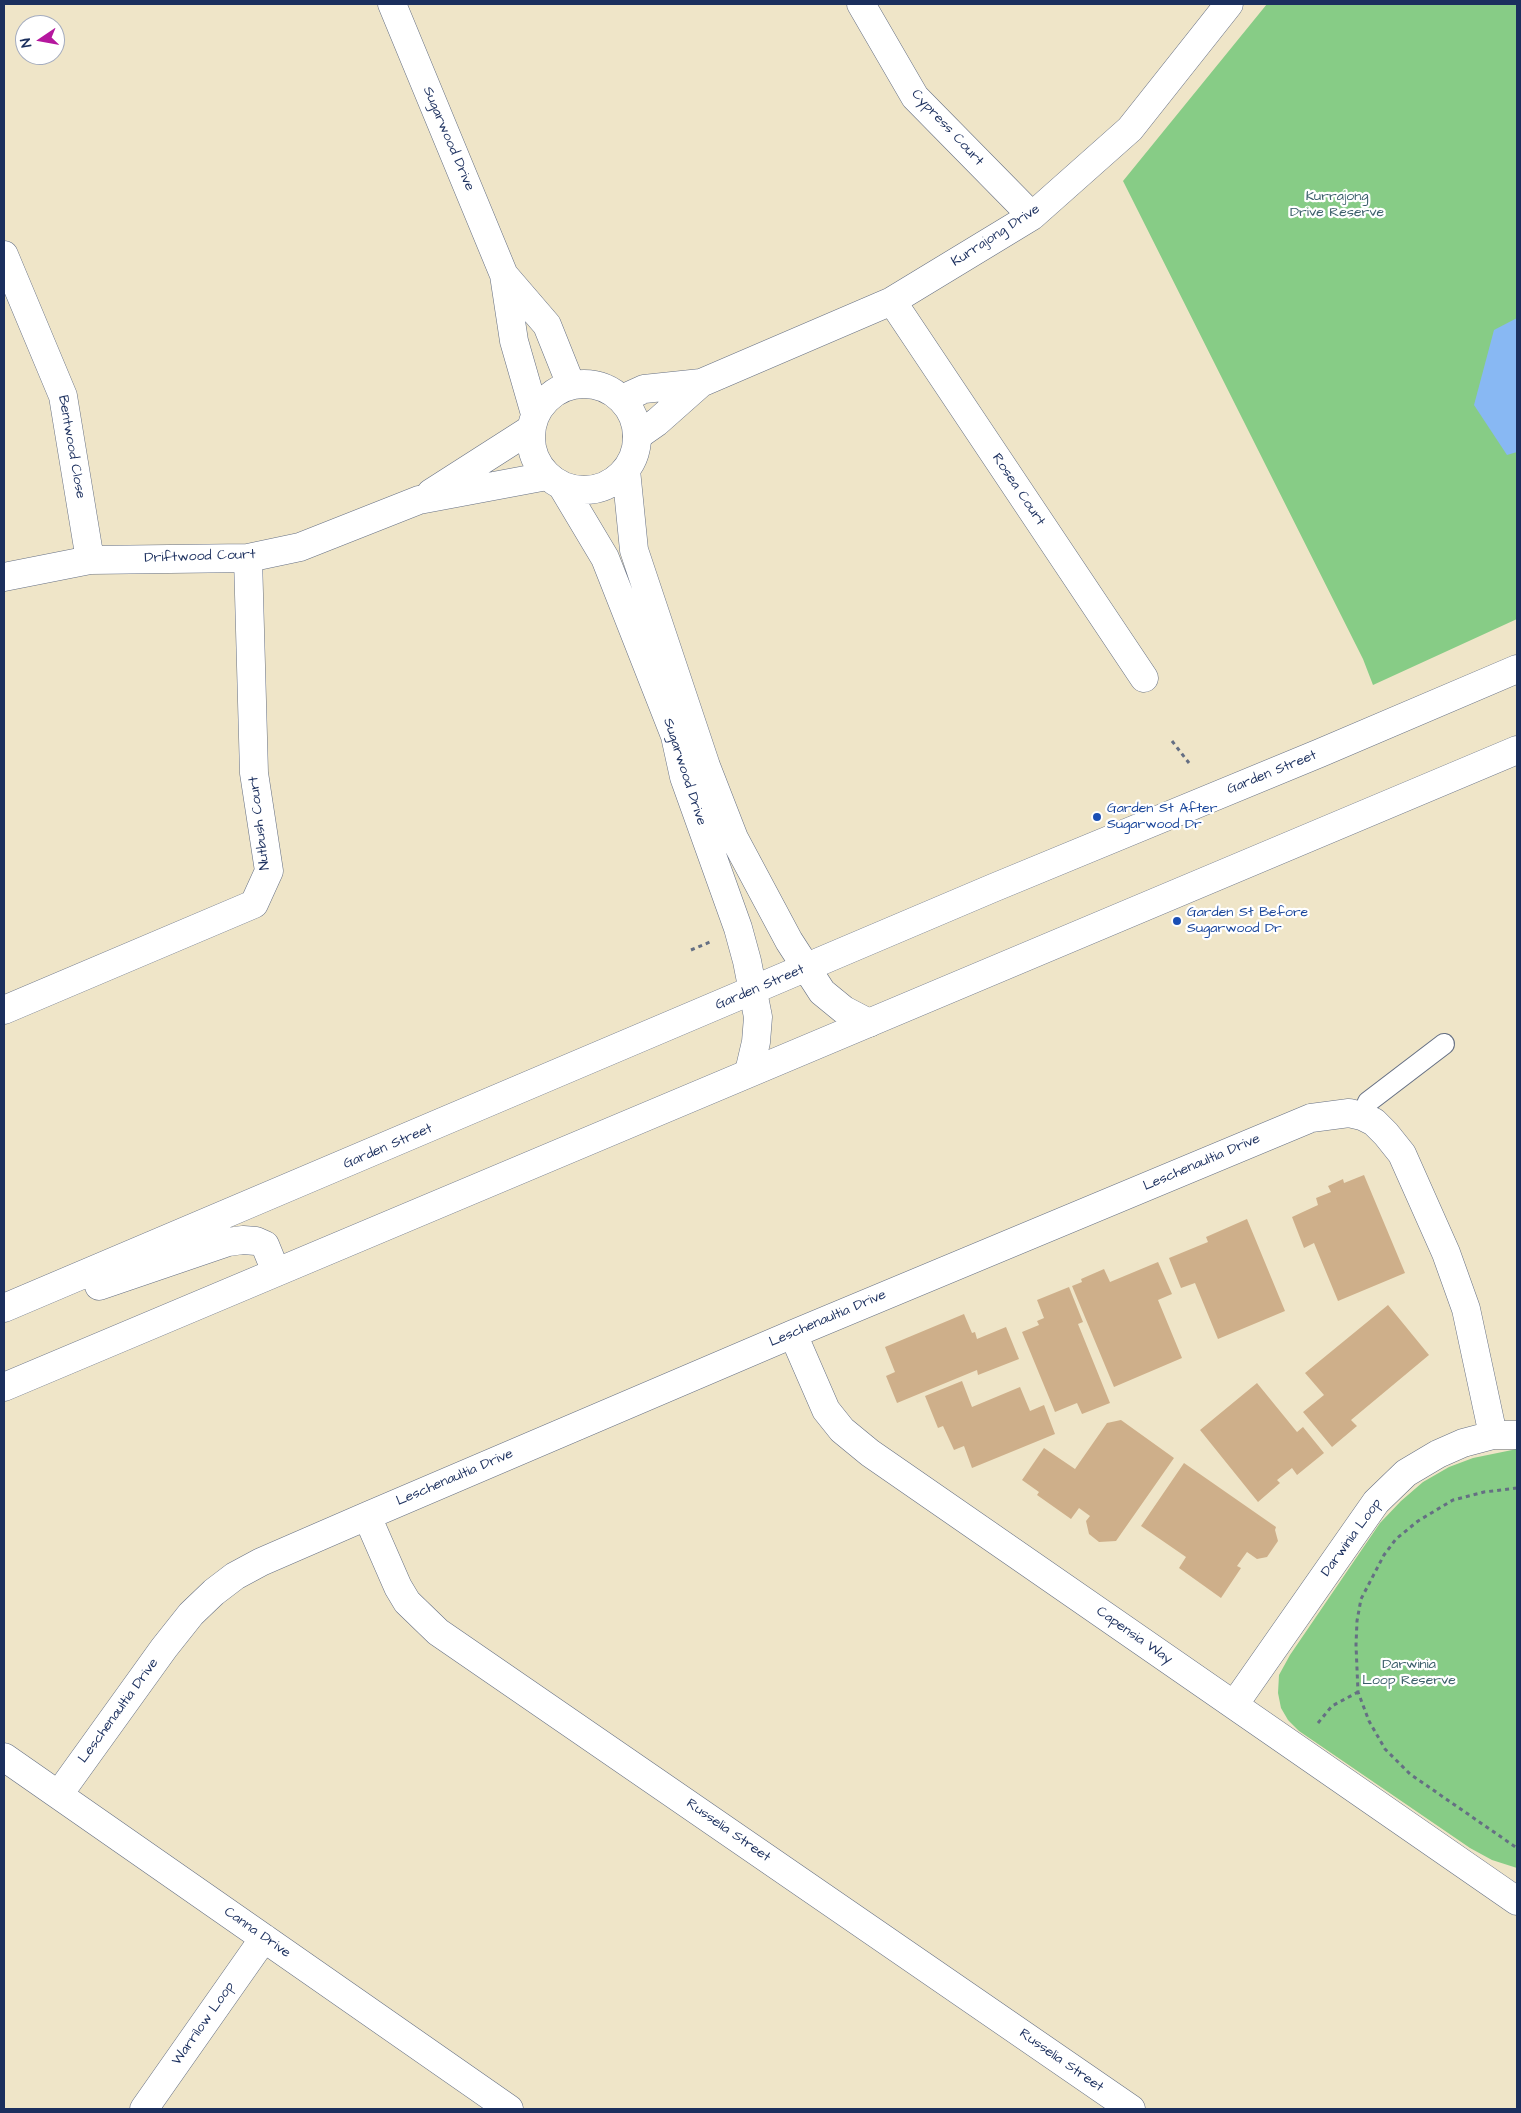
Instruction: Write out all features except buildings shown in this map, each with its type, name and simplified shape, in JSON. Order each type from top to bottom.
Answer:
[{"type":"street","name":"Sugarwood Drive","points":[[392,4],[504,275],[514,341],[533,422]]},
{"type":"street","name":"Cypress Court","points":[[861,4],[915,98],[1032,216]]},
{"type":"street","name":"Kurrajong Drive","points":[[622,399],[644,389],[701,383],[892,301],[1032,216],[1130,129],[1229,4]]},
{"type":"street","name":"Bentwood Close","points":[[4,255],[63,396],[90,560]]},
{"type":"street","name":"Sugarwood Drive","points":[[504,275],[547,325],[571,385]]},
{"type":"street","name":"Rosea Court","points":[[892,301],[1144,678]]},
{"type":"street","points":[[590,383],[607,388],[622,399],[635,422],[637,436],[634,454],[626,470],[612,482],[597,489],[579,490],[554,481],[536,462],[531,446],[533,422],[544,401],[556,390],[571,385],[590,383]]},
{"type":"street","name":"Kurrajong Drive","points":[[637,436],[657,422],[701,383]]},
{"type":"street","name":"Driftwood Court","points":[[4,577],[90,560],[248,558],[300,547],[419,500],[533,422]]},
{"type":"street","name":"Sugarwood Drive","points":[[626,470],[634,550],[706,766],[734,838],[748,867],[806,969],[822,992],[844,1010],[869,1023]]},
{"type":"street","name":"Sugarwood Drive","points":[[554,481],[605,558],[675,736],[684,777],[738,928],[754,991],[758,1017],[756,1042],[749,1072]]},
{"type":"street","name":"Driftwood Court","points":[[419,500],[554,481]]},
{"type":"street","name":"Nutbush Court","points":[[4,1010],[254,904],[269,871],[254,773],[248,558]]},
{"type":"street","name":"Garden Street","points":[[6,1307],[993,888],[1311,757],[1517,668]]},
{"type":"street","points":[[4,1387],[1517,750]]},
{"type":"street","name":"Leschenaultia Drive","points":[[59,1794],[164,1648],[191,1614],[214,1592],[235,1576],[261,1562],[793,1334],[1311,1118],[1349,1113],[1362,1116]]},
{"type":"street","points":[[1362,1116],[1374,1122],[1402,1154],[1446,1253],[1466,1309],[1505,1435]]},
{"type":"street","points":[[6,1307],[97,1287],[228,1242],[243,1240],[256,1241],[265,1245],[276,1272]]},
{"type":"street","name":"Capensia Way","points":[[793,1334],[826,1410],[842,1430],[878,1459],[1517,1901]]},
{"type":"street","name":"Darwinia Loop","points":[[1234,1706],[1376,1502],[1406,1473],[1438,1454],[1463,1443],[1505,1435]]},
{"type":"street","name":"Russelia Street","points":[[367,1516],[398,1587],[407,1602],[438,1632],[1131,2109]]},
{"type":"street","name":"Canna Drive","points":[[4,1756],[510,2109]]},
{"type":"street","name":"Warrilow Loop","points":[[144,2109],[264,1938]]},
{"type":"lane","points":[[1362,1116],[1368,1102],[1444,1044]]},
{"type":"path","points":[[1172,741],[1189,764]]},
{"type":"path","points":[[1517,1488],[1484,1492],[1453,1500],[1418,1521],[1396,1539],[1375,1570],[1362,1599],[1357,1621],[1356,1645],[1358,1692],[1376,1736],[1396,1762],[1410,1774],[1517,1848]]},
{"type":"path","points":[[1316,1726],[1332,1706],[1358,1692]]},
{"type":"green space","name":"Kurrajong Drive Reserve","points":[[1267,4],[1517,4],[1517,619],[1373,685],[1363,659],[1123,181]]},
{"type":"green space","name":"Darwinia Loop Reserve","points":[[1517,1449],[1517,1868],[1492,1860],[1470,1848],[1299,1731],[1288,1720],[1281,1708],[1278,1693],[1279,1675],[1290,1655],[1380,1523],[1401,1501],[1423,1482],[1449,1467],[1473,1458]]},
{"type":"water","points":[[1517,318],[1517,452],[1507,455],[1474,405],[1494,330]]},
{"type":"place","name":"Garden St After Sugarwood Dr","points":[[1097,817]]},
{"type":"place","name":"Garden St Before Sugarwood Dr","points":[[1177,921]]}]
